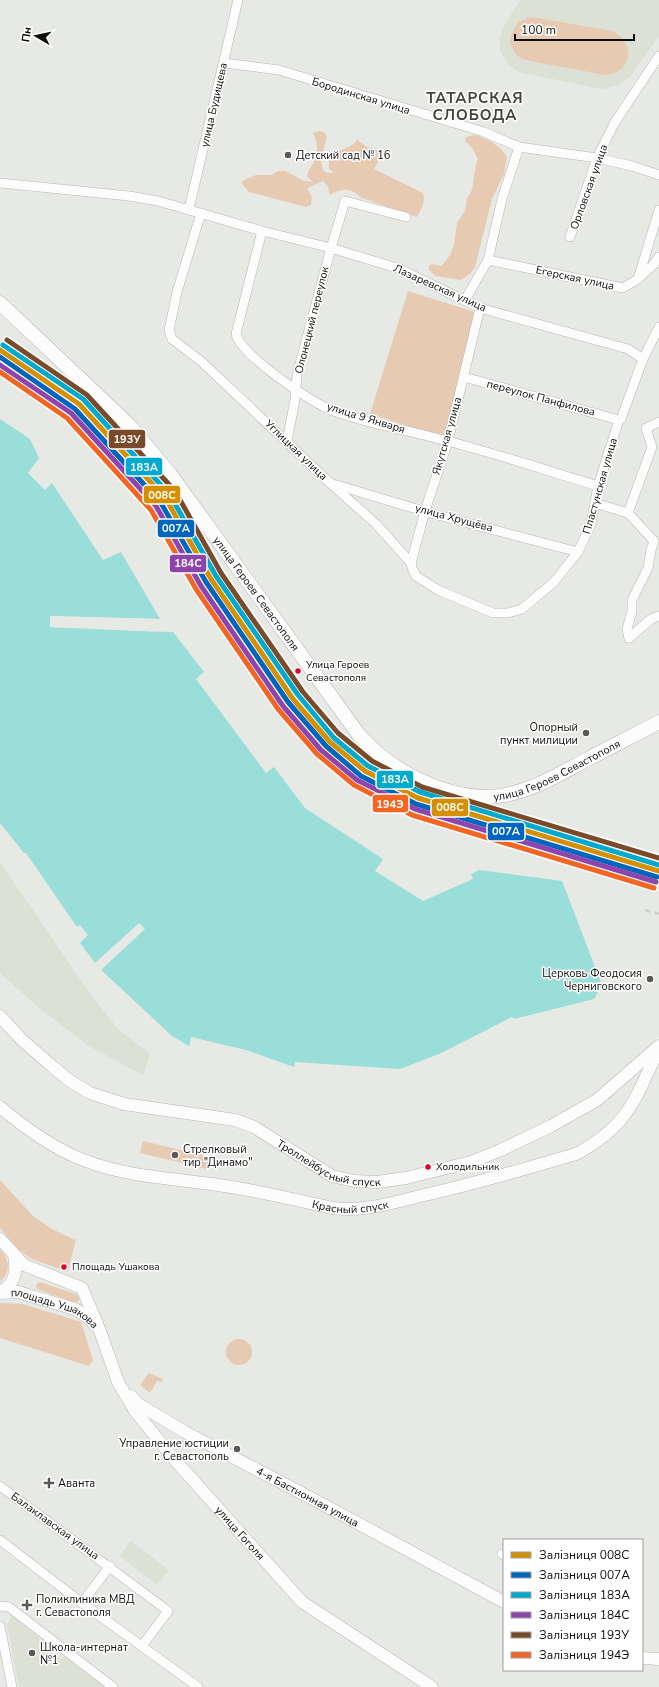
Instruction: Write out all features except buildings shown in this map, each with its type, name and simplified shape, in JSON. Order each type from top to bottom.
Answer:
[{"type":"main road","name":"улица Героев Севастополя","points":[[0,303],[129,425],[170,474],[359,735],[380,756],[395,767],[416,778],[448,791],[476,796],[504,796],[544,783],[659,722]]},
{"type":"main road","name":"Троллейбусный спуск","points":[[0,1016],[22,1040],[53,1067],[70,1081],[90,1093],[124,1104],[235,1120],[254,1127],[332,1176],[354,1181],[377,1182],[406,1178],[471,1162],[501,1150],[551,1126],[597,1100],[659,1048]]},
{"type":"main road","name":"Красный спуск","points":[[0,1108],[29,1130],[54,1146],[80,1159],[97,1165],[126,1172],[226,1186],[346,1210],[370,1208],[486,1180],[576,1154],[593,1145],[617,1126],[630,1109],[659,1048]]},
{"type":"main road","name":"площадь Ушакова","points":[[0,1239],[24,1265],[82,1288],[100,1331]]},
{"type":"main road","name":"площадь Ушакова","points":[[0,1293],[7,1288],[14,1278],[16,1271],[14,1254]]},
{"type":"main road","name":"площадь Ушакова","points":[[0,1293],[18,1292],[75,1309],[87,1317],[100,1331]]},
{"type":"main road","name":"улица Гоголя","points":[[100,1331],[118,1382],[135,1411],[174,1459],[302,1602],[432,1687]]},
{"type":"main road","name":"4-я Бастионная улица","points":[[118,1382],[138,1404],[185,1432],[503,1601]]},
{"type":"main road","points":[[643,1658],[659,1660]]},
{"type":"street","name":"улица Будищева","points":[[189,209],[238,0]]},
{"type":"street","name":"Орловская улица","points":[[570,238],[597,158],[615,122],[659,56]]},
{"type":"street","name":"Бородинская улица","points":[[224,63],[279,70],[484,132],[519,147],[597,158],[632,166],[659,175]]},
{"type":"street","points":[[464,300],[488,260],[502,199],[519,147]]},
{"type":"street","name":"Лазаревская улица","points":[[0,183],[129,196],[158,201],[189,209],[400,269],[480,308],[628,349],[643,359]]},
{"type":"street","name":"Олонецкий переулок","points":[[287,441],[297,375],[330,248],[345,201],[406,217]]},
{"type":"street","points":[[638,279],[659,210]]},
{"type":"street","name":"Углицкая улица","points":[[201,213],[177,292],[169,330],[172,339],[202,362],[330,483],[376,524],[411,563],[416,576]]},
{"type":"street","name":"улица 9 Января","points":[[262,231],[236,329],[237,338],[265,367],[328,409],[448,441],[598,486]]},
{"type":"street","name":"Егерская улица","points":[[488,260],[623,288],[638,279],[659,257]]},
{"type":"street","name":"Якутская улица","points":[[411,563],[425,511],[448,441],[480,308]]},
{"type":"street","name":"Пластунская улица","points":[[416,576],[438,590],[493,613],[508,613],[522,609],[554,582],[578,552],[591,524],[598,486],[619,420],[643,359],[659,327]]},
{"type":"street","name":"переулок Панфилова","points":[[464,377],[619,420]]},
{"type":"street","points":[[628,512],[652,447],[646,428],[659,422]]},
{"type":"street","name":"улица Хрущёва","points":[[330,483],[425,511],[578,552]]},
{"type":"street","points":[[595,503],[628,512],[654,541],[648,568],[632,600],[632,611],[627,629],[629,638],[651,619],[659,616]]},
{"type":"street","name":"Балаклавская улица","points":[[0,1486],[110,1566],[168,1611],[142,1646]]},
{"type":"street","points":[[0,1540],[82,1603],[198,1687]]},
{"type":"street","name":"Балаклавская улица","points":[[82,1603],[110,1566]]},
{"type":"street","points":[[0,1606],[9,1607],[113,1687]]},
{"type":"street","points":[[0,1626],[12,1687]]},
{"type":"street","points":[[0,1679],[10,1677]]},
{"type":"shaded area","points":[[520,0],[659,0],[659,36],[630,77],[618,85],[602,89],[518,72],[506,62],[500,51],[500,38],[504,26]]},
{"type":"shaded area","points":[[532,17],[612,31],[620,36],[625,43],[628,50],[626,63],[621,69],[614,73],[605,75],[525,60],[519,57],[510,44],[511,35],[518,22]]},
{"type":"shaded area","points":[[319,131],[324,132],[327,136],[321,160],[323,170],[327,173],[334,173],[329,169],[329,157],[336,152],[351,146],[357,140],[367,147],[378,150],[378,161],[374,169],[423,193],[423,202],[417,217],[362,198],[350,190],[343,190],[329,195],[328,186],[323,181],[307,188],[312,197],[311,205],[306,207],[249,192],[241,183],[244,180],[256,175],[271,175],[278,171],[285,171],[304,181],[313,182],[307,176],[317,152],[313,133]]},
{"type":"shaded area","points":[[475,135],[494,143],[507,157],[504,174],[492,199],[475,267],[470,274],[461,280],[436,276],[429,270],[429,266],[432,264],[442,266],[450,255],[454,244],[457,223],[465,211],[467,198],[472,190],[478,159],[473,149],[465,141],[466,137]]},
{"type":"shaded area","points":[[408,291],[481,314],[443,437],[370,414]]},
{"type":"shaded area","points":[[0,862],[88,991],[118,1029],[150,1054],[143,1075],[87,1045],[37,1006],[0,973]]},
{"type":"shaded area","name":"Стрелковый тир \"Динамо\"","points":[[143,1141],[210,1157],[207,1169],[140,1153]]},
{"type":"shaded area","points":[[0,1180],[33,1216],[50,1228],[75,1240],[76,1238],[68,1272],[32,1259],[19,1250],[0,1228]]},
{"type":"shaded area","points":[[0,1249],[7,1261],[8,1270],[0,1282]]},
{"type":"shaded area","points":[[40,1282],[78,1295],[80,1299],[76,1303],[37,1289],[36,1285]]},
{"type":"shaded area","points":[[0,1303],[23,1304],[81,1322],[93,1360],[89,1366],[0,1338]]},
{"type":"shaded area","points":[[239,1339],[248,1343],[252,1352],[248,1361],[239,1365],[230,1361],[226,1352],[230,1343]]},
{"type":"shaded area","points":[[149,1373],[163,1379],[162,1382],[157,1381],[150,1393],[140,1385]]},
{"type":"shaded area","points":[[130,1541],[169,1570],[157,1585],[120,1556]]},
{"type":"shaded area","name":"Школа-интернат №1","points":[[12,1616],[51,1647],[49,1651],[61,1660],[65,1656],[105,1687],[19,1687],[7,1625]]},
{"type":"water","points":[[0,419],[30,439],[39,458],[28,473],[45,490],[52,483],[103,560],[121,552],[160,619],[50,616],[50,627],[173,632],[204,672],[196,679],[266,773],[274,767],[305,808],[383,859],[375,871],[423,901],[473,879],[471,874],[479,870],[562,881],[602,985],[594,999],[514,1019],[512,1017],[439,1054],[400,1069],[295,1062],[294,1067],[246,1050],[191,1037],[189,1046],[172,1036],[99,968],[80,943],[88,935],[80,925],[77,927],[26,853],[24,853],[0,823]]},
{"type":"pier","points":[[50,616],[160,619],[52,618],[52,625],[163,630],[163,632],[50,627]]},
{"type":"pier","points":[[139,923],[145,929],[101,970],[95,963]]},
{"type":"railway","points":[[549,850],[659,889]]},
{"type":"railway","points":[[645,910],[659,914]]},
{"type":"rail line","name":"193У","points":[[7,340],[87,395],[175,491],[221,573],[303,692],[338,733],[372,761],[422,787],[659,858]]},
{"type":"rail line","name":"183А","points":[[3,345],[83,399],[170,495],[216,576],[298,695],[334,738],[368,766],[420,792],[659,865]]},
{"type":"rail line","name":"008С","points":[[0,350],[79,404],[166,499],[211,579],[293,699],[330,742],[365,771],[418,798],[659,871]]},
{"type":"rail line","name":"007А","points":[[0,357],[75,409],[161,503],[206,582],[288,702],[326,746],[361,776],[416,804],[657,877]]},
{"type":"rail line","name":"184С","points":[[0,365],[71,413],[156,506],[201,586],[283,706],[321,750],[357,780],[415,809],[656,882]]},
{"type":"rail line","name":"194Э","points":[[0,372],[67,418],[151,510],[196,589],[278,709],[317,754],[354,785],[412,815],[654,888]]},
{"type":"place","name":"Детский сад № 16","points":[[288,155]]},
{"type":"place","name":"Улица Героев Севастополя","points":[[298,671]]},
{"type":"place","name":"Опорный пункт милиции","points":[[586,733]]},
{"type":"place","name":"Церковь Феодосия Черниговского","points":[[650,979]]},
{"type":"place","name":"Стрелковый тир \"Динамо\"","points":[[175,1155]]},
{"type":"place","name":"Холодильник","points":[[428,1167]]},
{"type":"place","name":"Площадь Ушакова","points":[[64,1267]]},
{"type":"place","name":"Управление юстиции г. Севастополь","points":[[237,1449]]},
{"type":"place","name":"Аванта","points":[[49,1483]]},
{"type":"place","name":"Поликлиника МВД г. Севастополя","points":[[27,1605]]},
{"type":"place","name":"Школа-интернат №1","points":[[32,1653]]},
{"type":"district","name":"ТАТАРСКАЯ СЛОБОДА","points":[[475,106]]}]
